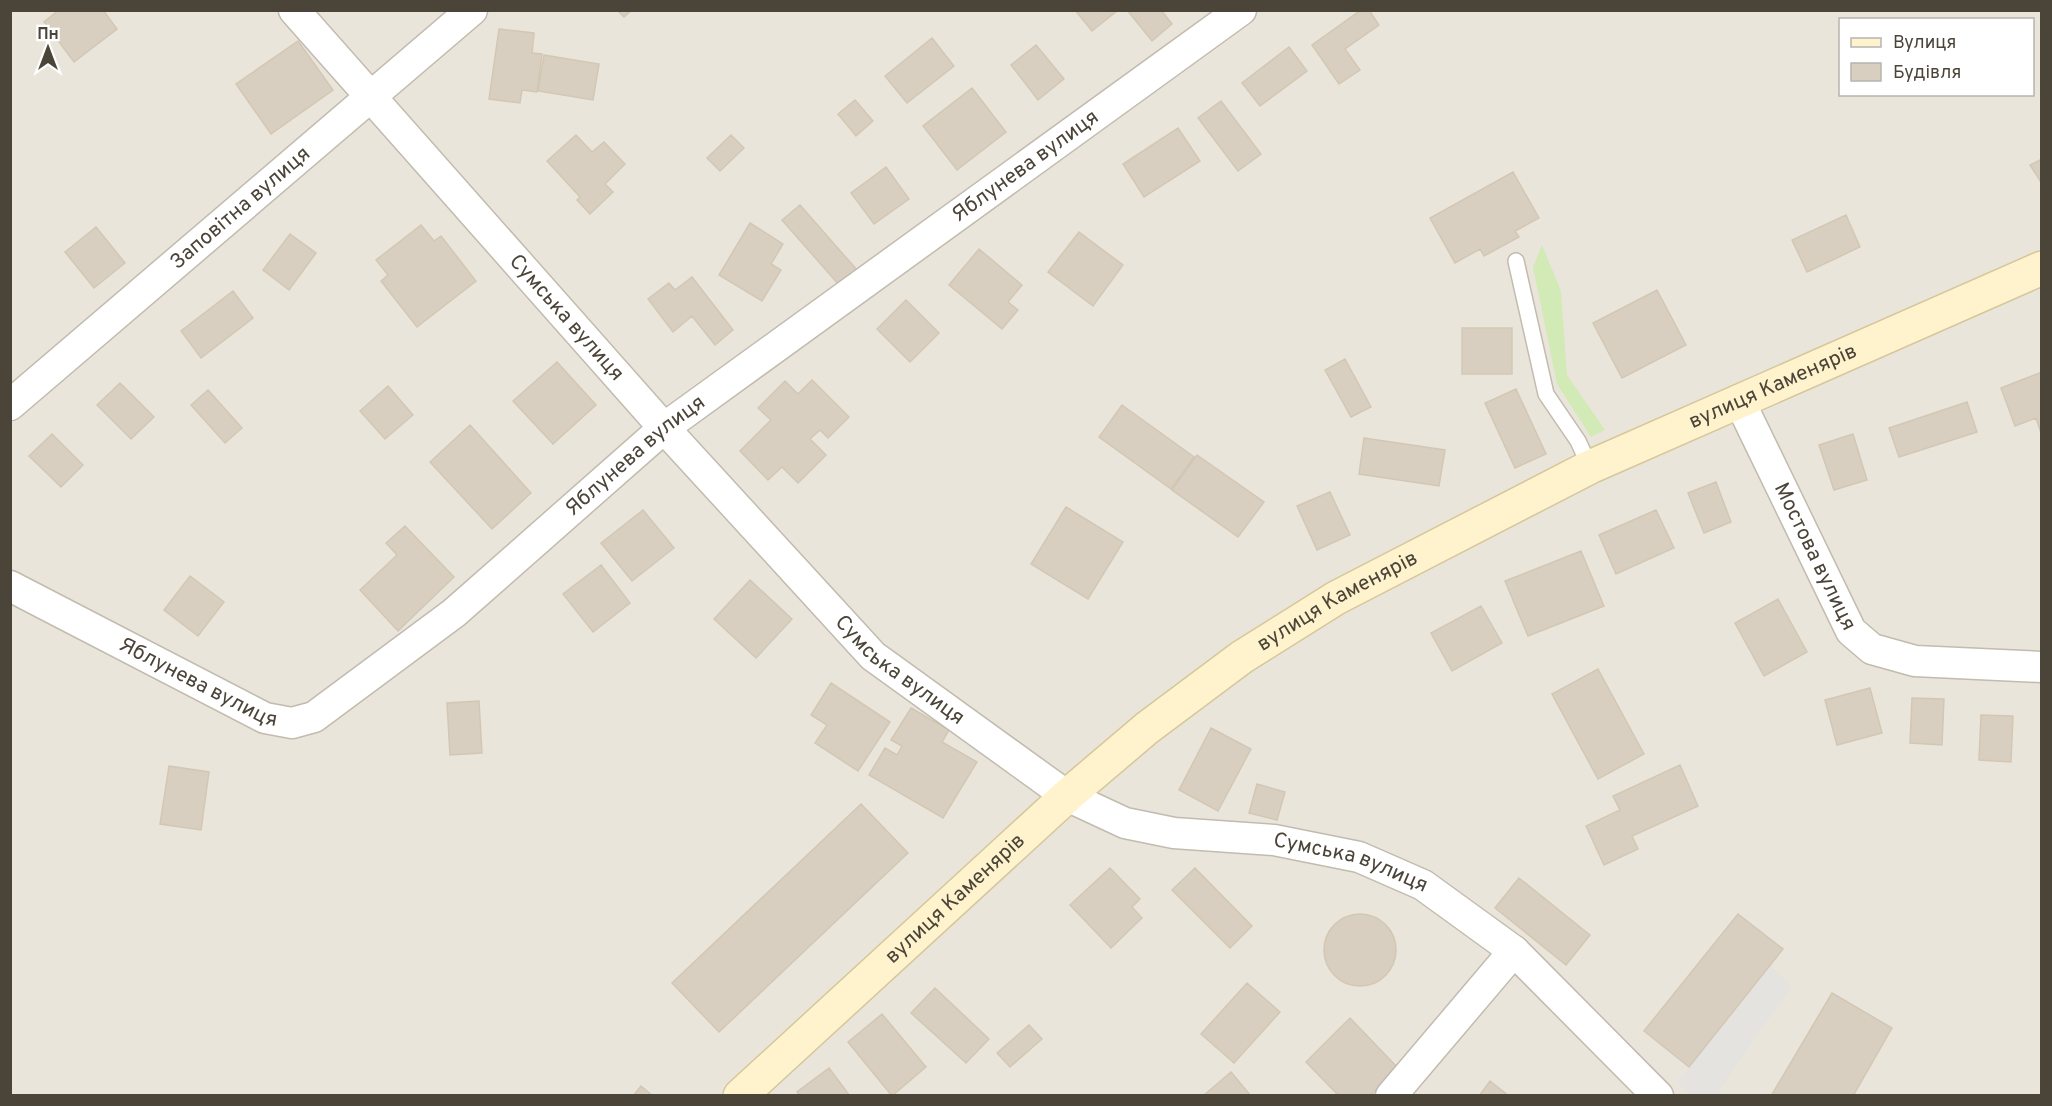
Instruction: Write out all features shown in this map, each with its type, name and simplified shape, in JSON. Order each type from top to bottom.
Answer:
[{"type":"street","name":"Сумська вулиця","points":[[294,10],[664,428],[873,656],[1067,796],[1125,823],[1174,833],[1274,840],[1359,857],[1423,885],[1514,951],[1658,1095]]},
{"type":"street","name":"Заповітна вулиця","points":[[10,405],[472,10]]},
{"type":"street","name":"Яблунева вулиця","points":[[10,586],[265,718],[292,723],[314,717],[454,613],[664,428],[1241,10]]},
{"type":"street","name":"вулиця Каменярів","points":[[740,1095],[1067,796],[1147,728],[1242,657],[1336,598],[1590,467],[2042,268]]},
{"type":"street","name":"Мостова вулиця","points":[[1739,400],[1851,631],[1872,649],[1915,661],[2042,667]]},
{"type":"street","points":[[1391,1095],[1514,951]]},
{"type":"lane","points":[[1516,261],[1546,394],[1578,441],[1590,467]]},
{"type":"shaded area","points":[[11,11],[2041,11],[2041,1095],[11,1095]]},
{"type":"shaded area","points":[[1771,965],[1791,987],[1720,1089],[1721,1095],[1690,1095],[1677,1082]]},
{"type":"green space","points":[[1542,245],[1561,291],[1567,375],[1605,430],[1591,437],[1557,384],[1533,267]]},
{"type":"building","points":[[59,10],[103,10],[117,29],[74,62],[44,22]]},
{"type":"building","points":[[617,10],[632,10],[624,17]]},
{"type":"building","points":[[1075,10],[1116,10],[1117,11],[1092,31]]},
{"type":"building","points":[[1127,10],[1161,10],[1172,24],[1152,41]]},
{"type":"building","points":[[1361,10],[1369,10],[1379,25],[1345,49],[1360,70],[1339,84],[1312,45]]},
{"type":"building","points":[[499,29],[534,33],[532,53],[542,54],[537,92],[522,90],[520,103],[489,99]]},
{"type":"building","points":[[932,38],[954,66],[907,103],[885,76]]},
{"type":"building","points":[[298,41],[333,90],[271,134],[236,84]]},
{"type":"building","points":[[1036,45],[1064,79],[1038,100],[1011,65]]},
{"type":"building","points":[[1289,47],[1307,71],[1260,106],[1242,83]]},
{"type":"building","points":[[544,55],[599,64],[593,100],[538,91]]},
{"type":"building","points":[[972,88],[1006,132],[957,170],[923,126]]},
{"type":"building","points":[[855,100],[873,121],[856,136],[838,114]]},
{"type":"building","points":[[1221,101],[1261,154],[1238,171],[1198,118]]},
{"type":"building","points":[[1178,128],[1200,161],[1144,197],[1123,164]]},
{"type":"building","points":[[576,135],[592,152],[604,142],[625,164],[605,184],[613,192],[590,214],[577,200],[580,197],[547,161]]},
{"type":"building","points":[[731,135],[744,148],[720,171],[707,158]]},
{"type":"building","points":[[2042,159],[2042,184],[2030,165]]},
{"type":"building","points":[[886,167],[909,199],[874,224],[851,193]]},
{"type":"building","points":[[1513,172],[1539,218],[1515,231],[1519,237],[1484,256],[1480,249],[1455,263],[1430,218]]},
{"type":"building","points":[[800,205],[857,270],[839,285],[782,220]]},
{"type":"building","points":[[1846,215],[1860,247],[1807,272],[1792,240]]},
{"type":"building","points":[[750,223],[783,244],[771,264],[781,270],[762,301],[719,275]]},
{"type":"building","points":[[421,225],[434,241],[441,236],[476,281],[417,327],[381,281],[388,275],[376,260]]},
{"type":"building","points":[[96,227],[125,263],[94,288],[65,252]]},
{"type":"building","points":[[1079,232],[1123,265],[1093,306],[1048,272]]},
{"type":"building","points":[[290,234],[316,253],[289,290],[263,270]]},
{"type":"building","points":[[979,249],[1022,285],[1008,302],[1018,310],[1002,329],[949,285]]},
{"type":"building","points":[[692,277],[733,330],[715,345],[692,316],[673,332],[648,299],[669,283],[675,290]]},
{"type":"building","points":[[1657,290],[1686,345],[1622,378],[1593,323]]},
{"type":"building","points":[[233,291],[253,318],[201,358],[181,331]]},
{"type":"building","points":[[906,300],[939,333],[910,362],[877,329]]},
{"type":"building","points":[[1462,328],[1512,328],[1512,374],[1462,374]]},
{"type":"building","points":[[1345,359],[1371,407],[1351,417],[1325,370]]},
{"type":"building","points":[[557,362],[596,405],[553,444],[513,401]]},
{"type":"building","points":[[2042,372],[2041,433],[2036,418],[2015,426],[2001,388]]},
{"type":"building","points":[[812,380],[849,417],[828,438],[820,430],[810,439],[826,455],[798,483],[782,467],[768,480],[740,451],[771,420],[758,408],[785,381],[798,394]]},
{"type":"building","points":[[120,383],[154,417],[131,439],[97,405]]},
{"type":"building","points":[[388,386],[413,415],[385,439],[360,411]]},
{"type":"building","points":[[1516,389],[1546,454],[1515,468],[1485,403]]},
{"type":"building","points":[[208,390],[242,428],[225,443],[191,405]]},
{"type":"building","points":[[1967,402],[1977,432],[1899,457],[1889,428]]},
{"type":"building","points":[[1122,405],[1194,457],[1171,489],[1099,437]]},
{"type":"building","points":[[470,425],[531,493],[492,529],[430,462]]},
{"type":"building","points":[[52,434],[83,465],[61,487],[29,456]]},
{"type":"building","points":[[1853,434],[1867,480],[1834,490],[1819,445]]},
{"type":"building","points":[[1364,438],[1445,450],[1439,486],[1359,474]]},
{"type":"building","points":[[1197,455],[1264,502],[1238,537],[1172,490]]},
{"type":"building","points":[[1716,482],[1731,522],[1704,533],[1688,493]]},
{"type":"building","points":[[1330,492],[1350,535],[1317,550],[1297,506]]},
{"type":"building","points":[[1066,507],[1123,542],[1088,599],[1031,564]]},
{"type":"building","points":[[643,510],[674,548],[632,581],[601,543]]},
{"type":"building","points":[[1656,510],[1674,548],[1616,574],[1599,535]]},
{"type":"building","points":[[405,526],[454,577],[398,631],[360,590],[397,555],[386,543]]},
{"type":"building","points":[[1581,551],[1604,606],[1528,636],[1505,581]]},
{"type":"building","points":[[601,565],[630,603],[593,632],[563,594]]},
{"type":"building","points":[[190,576],[224,602],[198,636],[164,610]]},
{"type":"building","points":[[750,580],[792,619],[756,658],[714,619]]},
{"type":"building","points":[[1778,599],[1807,652],[1764,676],[1735,623]]},
{"type":"building","points":[[1481,606],[1502,643],[1452,671],[1431,633]]},
{"type":"building","points":[[1598,669],[1644,754],[1598,779],[1552,694]]},
{"type":"building","points":[[831,683],[890,722],[858,771],[815,743],[827,725],[811,715]]},
{"type":"building","points":[[1870,688],[1882,733],[1837,745],[1825,700]]},
{"type":"building","points":[[1912,698],[1944,699],[1942,745],[1910,743]]},
{"type":"building","points":[[479,701],[482,753],[450,755],[447,703]]},
{"type":"building","points":[[911,708],[949,730],[942,742],[977,762],[943,818],[869,775],[885,748],[897,755],[902,746],[891,740]]},
{"type":"building","points":[[1981,715],[2013,716],[2011,762],[1979,760]]},
{"type":"building","points":[[1211,728],[1251,749],[1218,811],[1179,790]]},
{"type":"building","points":[[1680,765],[1698,806],[1632,836],[1638,849],[1604,865],[1586,826],[1620,810],[1613,796]]},
{"type":"building","points":[[169,766],[209,772],[201,830],[160,824]]},
{"type":"building","points":[[1257,784],[1285,792],[1277,820],[1249,813]]},
{"type":"building","points":[[861,804],[908,853],[719,1032],[672,983]]},
{"type":"building","points":[[1110,868],[1140,899],[1132,907],[1142,918],[1111,948],[1070,905]]},
{"type":"building","points":[[1195,868],[1252,926],[1230,948],[1172,890]]},
{"type":"building","points":[[1519,878],[1590,935],[1566,965],[1495,908]]},
{"type":"building","points":[[1360,914],[1380,920],[1390,930],[1396,950],[1390,970],[1380,980],[1360,986],[1340,980],[1330,970],[1324,950],[1330,930],[1340,920]]},
{"type":"building","points":[[1738,914],[1783,949],[1689,1067],[1644,1031]]},
{"type":"building","points":[[1247,983],[1280,1012],[1234,1063],[1201,1034]]},
{"type":"building","points":[[935,988],[989,1039],[966,1063],[911,1013]]},
{"type":"building","points":[[1832,993],[1892,1028],[1853,1096],[1771,1096]]},
{"type":"building","points":[[882,1014],[926,1067],[892,1096],[848,1042]]},
{"type":"building","points":[[1350,1018],[1398,1068],[1370,1096],[1339,1096],[1306,1062]]},
{"type":"building","points":[[1029,1025],[1042,1039],[1010,1067],[997,1053]]},
{"type":"building","points":[[829,1068],[850,1096],[800,1096],[797,1092]]},
{"type":"building","points":[[1231,1072],[1251,1096],[1203,1096]]},
{"type":"building","points":[[1490,1081],[1509,1096],[1479,1096]]},
{"type":"building","points":[[641,1086],[653,1096],[633,1096]]}]
